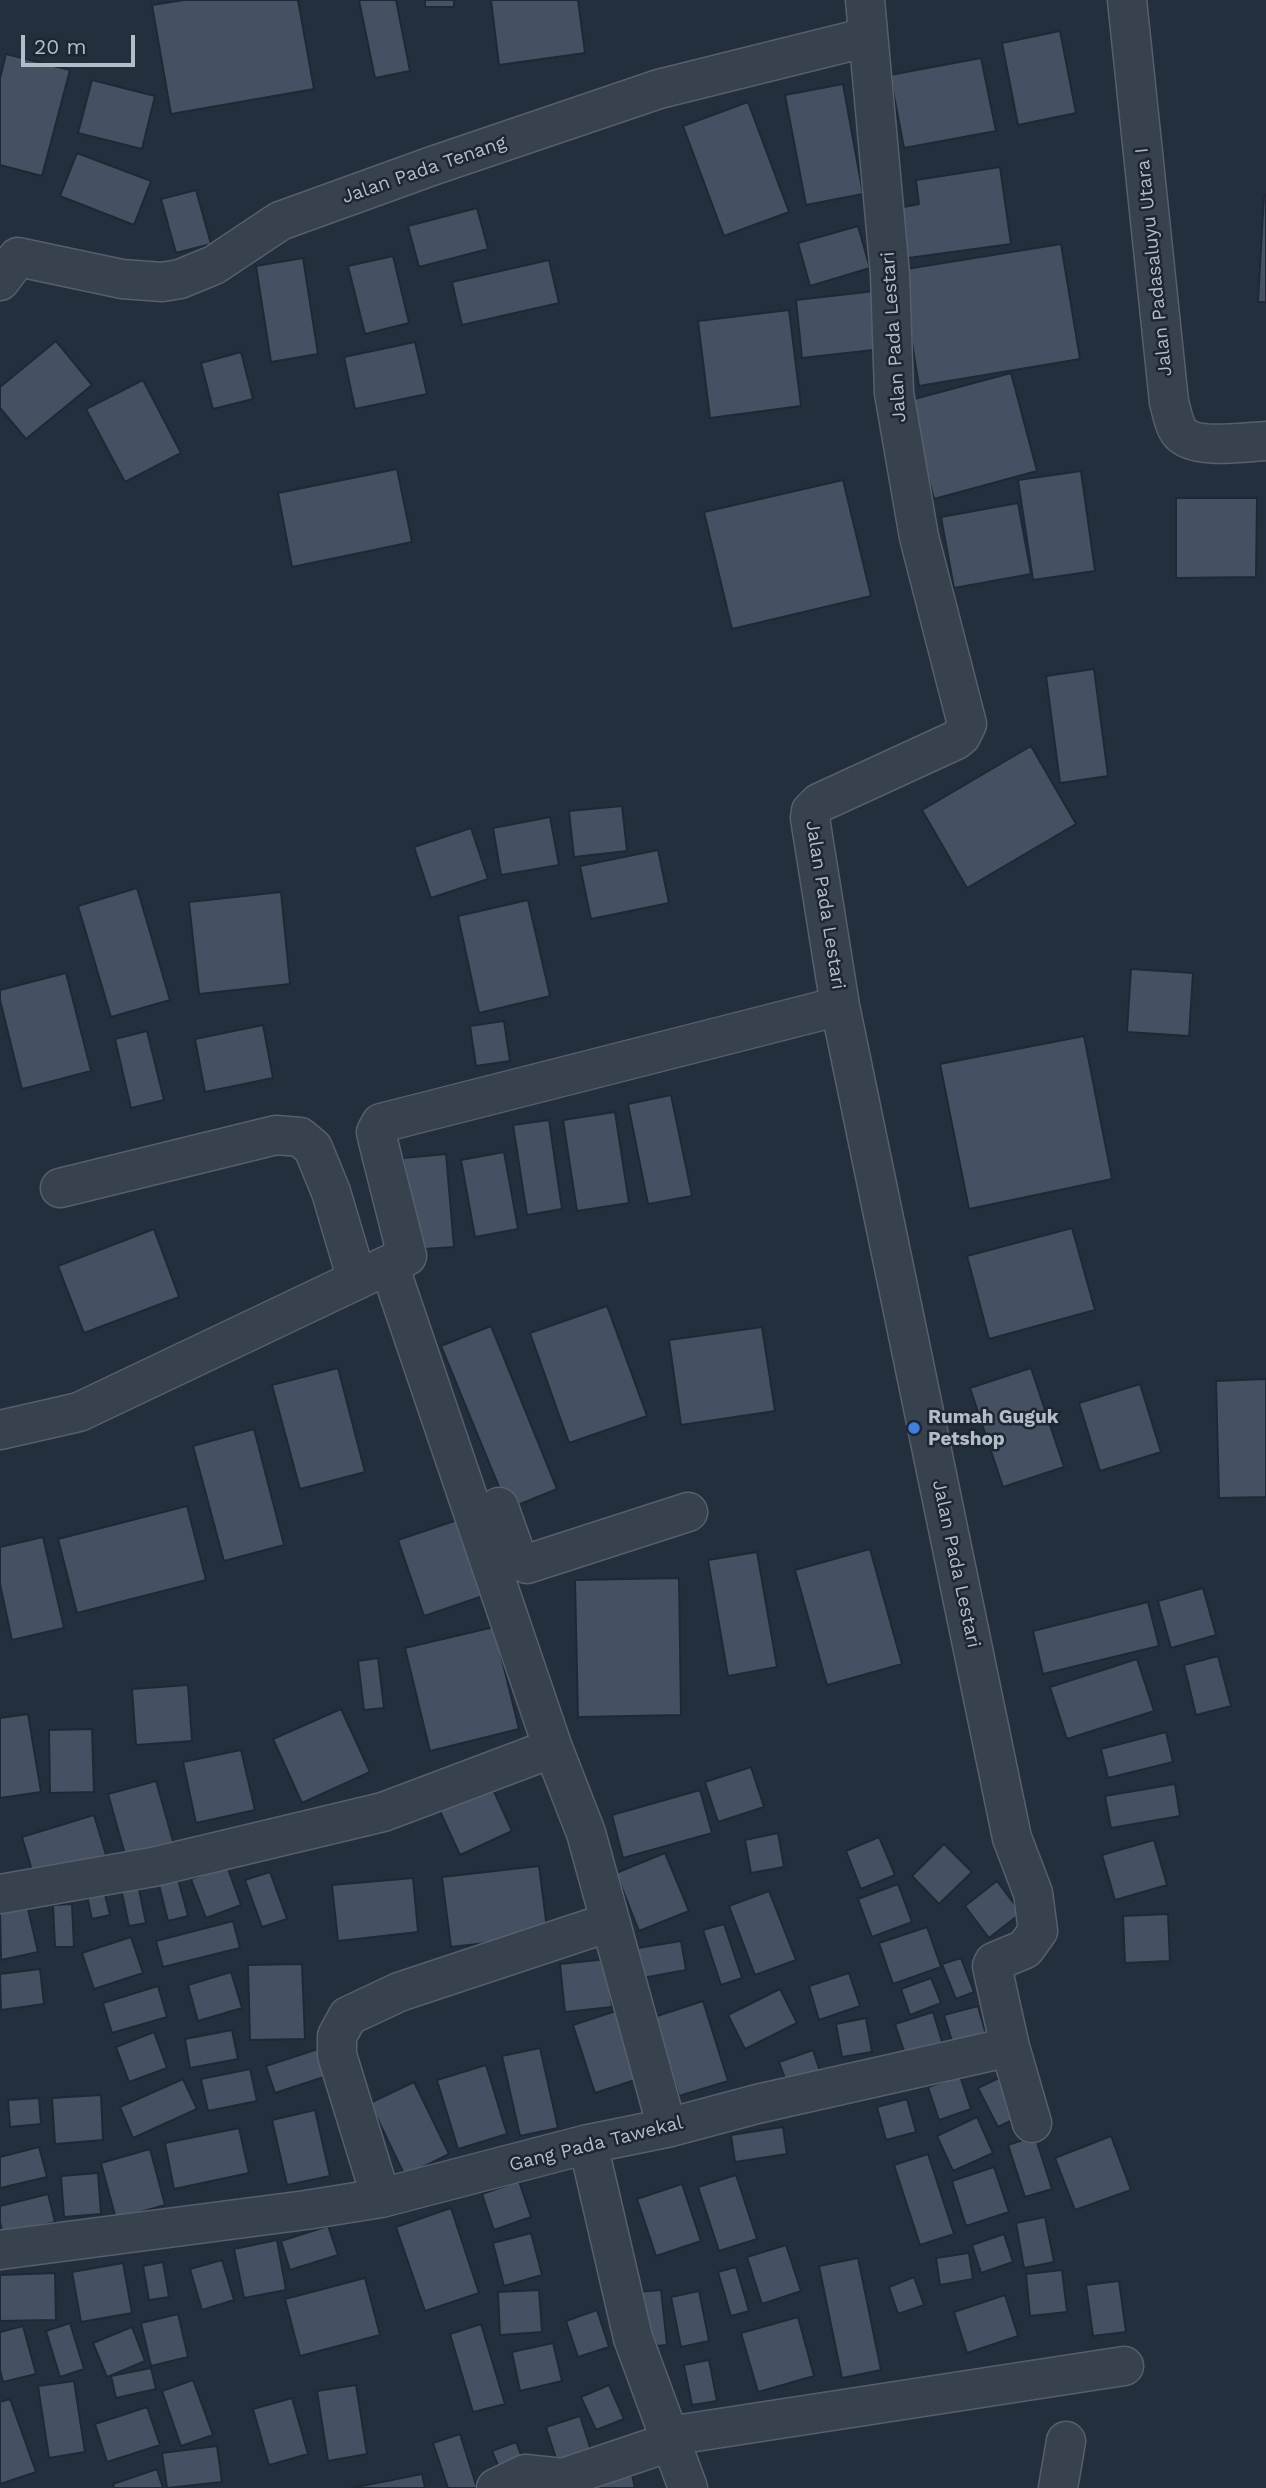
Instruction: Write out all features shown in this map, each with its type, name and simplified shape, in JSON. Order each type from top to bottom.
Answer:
[{"type":"street","name":"Jalan Padasaluyu Utara I","points":[[1127,0],[1169,402],[1175,422],[1181,434],[1195,443],[1266,441]]},
{"type":"street","name":"Jalan Pada Tenang","points":[[6,262],[122,279],[162,282],[180,279],[214,265],[280,221],[432,166],[866,18]]},
{"type":"street","name":"Jalan Pada Lestari","points":[[866,18],[890,274],[894,393],[919,537],[967,724],[956,740],[819,803],[811,811],[812,835],[840,1006],[1012,1838],[1033,1893],[1038,1931],[1025,1949],[992,1965],[1010,2047]]},
{"type":"street","points":[[667,2128],[586,1833],[553,1748],[384,1267],[376,1132],[381,1123],[840,1006]]},
{"type":"street","points":[[60,1188],[276,1135],[300,1138],[313,1148],[331,1192],[384,1267],[517,1558],[527,1564],[536,1563],[688,1512]]},
{"type":"street","points":[[0,1430],[79,1412],[384,1267]]},
{"type":"street","points":[[0,1894],[153,1867],[383,1812],[553,1748]]},
{"type":"street","points":[[381,2198],[337,2054],[337,2036],[348,2017],[400,1993],[610,1922]]},
{"type":"street","points":[[1010,2047],[1032,2123]]},
{"type":"street","name":"Gang Pada Tawekal","points":[[0,2250],[381,2198],[588,2144],[667,2128],[757,2104],[1010,2047]]},
{"type":"street","points":[[588,2144],[633,2338],[688,2488]]},
{"type":"street","points":[[496,2488],[525,2474],[563,2478],[669,2439],[1124,2366]]},
{"type":"street","points":[[1058,2488],[1066,2441]]},
{"type":"building","points":[[184,0],[298,0],[314,89],[171,114],[152,5]]},
{"type":"building","points":[[359,0],[396,0],[410,71],[375,78]]},
{"type":"building","points":[[425,0],[454,0],[454,7],[425,7]]},
{"type":"building","points":[[491,0],[578,0],[585,53],[499,65]]},
{"type":"building","points":[[1060,31],[1076,113],[1018,125],[1002,43]]},
{"type":"building","points":[[6,54],[70,70],[42,176],[0,165],[0,78]]},
{"type":"building","points":[[981,58],[996,131],[904,148],[890,75]]},
{"type":"building","points":[[92,80],[155,96],[142,149],[78,133]]},
{"type":"building","points":[[843,84],[863,194],[806,205],[785,95]]},
{"type":"building","points":[[748,102],[789,212],[724,236],[683,126]]},
{"type":"building","points":[[77,153],[151,181],[134,225],[60,196]]},
{"type":"building","points":[[1000,167],[1011,244],[901,259],[894,209],[919,204],[916,180]]},
{"type":"building","points":[[196,190],[211,244],[176,253],[161,199]]},
{"type":"building","points":[[1264,195],[1266,302],[1258,302]]},
{"type":"building","points":[[477,208],[488,249],[419,267],[408,226]]},
{"type":"building","points":[[858,226],[870,268],[810,286],[798,243]]},
{"type":"building","points":[[1061,244],[1080,359],[919,386],[900,270]]},
{"type":"building","points":[[393,256],[409,323],[365,334],[348,266]]},
{"type":"building","points":[[303,258],[318,354],[271,362],[256,266]]},
{"type":"building","points":[[549,260],[559,303],[462,325],[452,282]]},
{"type":"building","points":[[884,290],[891,348],[802,358],[796,300]]},
{"type":"building","points":[[789,310],[801,406],[710,418],[698,321]]},
{"type":"building","points":[[56,341],[92,385],[26,439],[0,408],[0,387]]},
{"type":"building","points":[[415,342],[427,394],[355,409],[344,357]]},
{"type":"building","points":[[241,352],[253,399],[213,409],[201,363]]},
{"type":"building","points":[[1011,373],[1037,471],[934,499],[907,401]]},
{"type":"building","points":[[143,380],[181,453],[125,482],[86,409]]},
{"type":"building","points":[[397,469],[412,542],[292,567],[278,493]]},
{"type":"building","points":[[1081,471],[1095,571],[1033,580],[1018,480]]},
{"type":"building","points":[[843,480],[871,596],[732,629],[704,512]]},
{"type":"building","points":[[1176,498],[1257,498],[1256,577],[1176,578]]},
{"type":"building","points":[[1018,503],[1031,574],[954,588],[941,517]]},
{"type":"building","points":[[1094,669],[1108,776],[1060,783],[1046,676]]},
{"type":"building","points":[[1031,746],[1076,824],[967,888],[922,810]]},
{"type":"building","points":[[622,806],[627,851],[574,857],[569,811]]},
{"type":"building","points":[[550,817],[559,865],[501,875],[493,828]]},
{"type":"building","points":[[471,828],[488,879],[431,898],[414,847]]},
{"type":"building","points":[[658,850],[669,903],[591,919],[580,866]]},
{"type":"building","points":[[137,888],[170,1000],[111,1017],[78,906]]},
{"type":"building","points":[[281,892],[290,984],[199,994],[189,902]]},
{"type":"building","points":[[528,900],[550,996],[479,1013],[458,916]]},
{"type":"building","points":[[1131,969],[1193,973],[1189,1036],[1127,1032]]},
{"type":"building","points":[[66,973],[91,1071],[22,1089],[0,1000],[0,990]]},
{"type":"building","points":[[504,1021],[510,1061],[476,1066],[470,1026]]},
{"type":"building","points":[[263,1025],[273,1078],[205,1092],[195,1039]]},
{"type":"building","points":[[147,1031],[164,1100],[131,1108],[115,1039]]},
{"type":"building","points":[[1084,1036],[1112,1179],[969,1209],[940,1064]]},
{"type":"building","points":[[671,1095],[692,1196],[648,1204],[628,1104]]},
{"type":"building","points":[[615,1112],[629,1203],[577,1211],[563,1120]]},
{"type":"building","points":[[549,1120],[562,1209],[527,1215],[513,1125]]},
{"type":"building","points":[[504,1152],[518,1229],[475,1237],[461,1160]]},
{"type":"building","points":[[446,1154],[454,1247],[410,1250],[403,1158]]},
{"type":"building","points":[[1072,1228],[1095,1310],[989,1339],[967,1256]]},
{"type":"building","points":[[154,1229],[179,1297],[84,1333],[58,1266]]},
{"type":"building","points":[[607,1306],[647,1416],[569,1443],[530,1333]]},
{"type":"building","points":[[491,1326],[557,1489],[508,1509],[441,1346]]},
{"type":"building","points":[[762,1327],[775,1411],[681,1425],[669,1340]]},
{"type":"building","points":[[338,1368],[365,1472],[300,1489],[272,1385]]},
{"type":"building","points":[[1031,1368],[1064,1467],[1003,1487],[970,1388]]},
{"type":"building","points":[[1266,1379],[1266,1497],[1219,1498],[1216,1381]]},
{"type":"building","points":[[1140,1384],[1161,1452],[1100,1471],[1079,1403]]},
{"type":"building","points":[[254,1429],[284,1545],[224,1561],[193,1446]]},
{"type":"building","points":[[187,1506],[206,1580],[77,1613],[58,1539]]},
{"type":"building","points":[[463,1518],[489,1594],[424,1616],[398,1540]]},
{"type":"building","points":[[43,1537],[64,1628],[12,1640],[0,1584],[0,1547]]},
{"type":"building","points":[[870,1549],[902,1664],[827,1685],[795,1570]]},
{"type":"building","points":[[757,1552],[777,1667],[728,1676],[708,1560]]},
{"type":"building","points":[[679,1578],[681,1715],[578,1717],[575,1580]]},
{"type":"building","points":[[1203,1588],[1216,1635],[1171,1648],[1158,1601]]},
{"type":"building","points":[[1148,1602],[1159,1646],[1043,1674],[1033,1631]]},
{"type":"building","points":[[494,1627],[519,1729],[430,1751],[405,1648]]},
{"type":"building","points":[[1218,1656],[1231,1706],[1196,1715],[1184,1665]]},
{"type":"building","points":[[378,1658],[384,1708],[364,1710],[358,1661]]},
{"type":"building","points":[[1137,1659],[1154,1711],[1067,1739],[1050,1687]]},
{"type":"building","points":[[188,1685],[192,1741],[136,1745],[132,1689]]},
{"type":"building","points":[[341,1709],[370,1772],[302,1803],[273,1739]]},
{"type":"building","points":[[28,1714],[41,1792],[0,1798],[0,1718]]},
{"type":"building","points":[[92,1729],[94,1792],[50,1793],[49,1730]]},
{"type":"building","points":[[1166,1732],[1173,1762],[1108,1778],[1101,1749]]},
{"type":"building","points":[[241,1750],[255,1810],[196,1823],[183,1762]]},
{"type":"building","points":[[751,1767],[764,1807],[718,1822],[705,1782]]},
{"type":"building","points":[[156,1781],[174,1845],[126,1858],[108,1794]]},
{"type":"building","points":[[1175,1784],[1180,1816],[1111,1828],[1105,1796]]},
{"type":"building","points":[[491,1785],[512,1831],[460,1855],[439,1809]]},
{"type":"building","points":[[700,1790],[712,1833],[623,1858],[612,1815]]},
{"type":"building","points":[[94,1815],[106,1855],[34,1877],[22,1837]]},
{"type":"building","points":[[778,1833],[784,1867],[751,1873],[745,1840]]},
{"type":"building","points":[[879,1837],[895,1875],[861,1889],[846,1851]]},
{"type":"building","points":[[1154,1840],[1167,1885],[1115,1900],[1102,1855]]},
{"type":"building","points":[[944,1844],[972,1872],[939,1904],[912,1876]]},
{"type":"building","points":[[665,1853],[689,1911],[639,1931],[616,1873]]},
{"type":"building","points":[[227,1866],[241,1905],[206,1918],[191,1879]]},
{"type":"building","points":[[539,1866],[548,1936],[451,1947],[442,1877]]},
{"type":"building","points":[[176,1872],[188,1916],[168,1921],[157,1877]]},
{"type":"building","points":[[270,1872],[287,1919],[262,1927],[245,1880]]},
{"type":"building","points":[[136,1875],[146,1923],[129,1926],[119,1879]]},
{"type":"building","points":[[413,1878],[418,1932],[338,1941],[332,1885]]},
{"type":"building","points":[[997,1881],[1021,1913],[989,1938],[965,1906]]},
{"type":"building","points":[[898,1884],[912,1922],[872,1937],[858,1899]]},
{"type":"building","points":[[103,1887],[110,1915],[92,1919],[86,1891]]},
{"type":"building","points":[[769,1891],[796,1960],[755,1975],[729,1906]]},
{"type":"building","points":[[72,1904],[74,1947],[55,1947],[53,1905]]},
{"type":"building","points":[[27,1905],[38,1952],[1,1960],[0,1911]]},
{"type":"building","points":[[1168,1914],[1170,1961],[1125,1963],[1123,1916]]},
{"type":"building","points":[[233,1921],[240,1948],[163,1967],[156,1941]]},
{"type":"building","points":[[724,1924],[742,1978],[721,1985],[703,1930]]},
{"type":"building","points":[[927,1927],[941,1967],[893,1984],[879,1943]]},
{"type":"building","points":[[131,1937],[143,1973],[94,1989],[82,1953]]},
{"type":"building","points":[[681,1941],[686,1970],[637,1979],[632,1949]]},
{"type":"building","points":[[961,1958],[974,1992],[956,1999],[942,1964]]},
{"type":"building","points":[[607,1959],[612,2007],[565,2012],[560,1964]]},
{"type":"building","points":[[302,1964],[305,2039],[250,2040],[248,1965]]},
{"type":"building","points":[[40,1969],[44,2004],[1,2010],[0,1974]]},
{"type":"building","points":[[231,1972],[242,2008],[198,2021],[188,1985]]},
{"type":"building","points":[[849,1973],[860,2006],[819,2020],[809,1986]]},
{"type":"building","points":[[931,1978],[941,2003],[910,2015],[901,1989]]},
{"type":"building","points":[[158,1986],[167,2017],[112,2033],[103,2003]]},
{"type":"building","points":[[780,1989],[797,2023],[745,2049],[728,2015]]},
{"type":"building","points":[[703,2001],[728,2081],[679,2096],[654,2017]]},
{"type":"building","points":[[978,2006],[988,2042],[955,2051],[944,2015]]},
{"type":"building","points":[[622,2009],[644,2077],[595,2093],[573,2025]]},
{"type":"building","points":[[933,2012],[944,2048],[907,2060],[895,2024]]},
{"type":"building","points":[[866,2018],[872,2052],[842,2057],[836,2024]]},
{"type":"building","points":[[232,2030],[238,2059],[190,2068],[185,2039]]},
{"type":"building","points":[[154,2032],[167,2068],[129,2082],[116,2047]]},
{"type":"building","points":[[321,2048],[330,2075],[275,2093],[266,2066]]},
{"type":"building","points":[[540,2048],[558,2128],[520,2136],[502,2056]]},
{"type":"building","points":[[813,2050],[824,2084],[791,2095],[779,2062]]},
{"type":"building","points":[[486,2065],[507,2134],[458,2149],[437,2080]]},
{"type":"building","points":[[250,2069],[257,2101],[208,2111],[201,2079]]},
{"type":"building","points":[[960,2076],[971,2109],[939,2120],[928,2087]]},
{"type":"building","points":[[1003,2076],[1023,2115],[998,2127],[978,2088]]},
{"type":"building","points":[[183,2079],[197,2109],[133,2138],[120,2107]]},
{"type":"building","points":[[414,2082],[449,2154],[405,2176],[370,2103]]},
{"type":"building","points":[[101,2095],[103,2140],[55,2144],[52,2098]]},
{"type":"building","points":[[39,2098],[41,2124],[10,2127],[8,2100]]},
{"type":"building","points":[[907,2099],[916,2132],[886,2140],[877,2107]]},
{"type":"building","points":[[315,2110],[330,2176],[287,2185],[272,2120]]},
{"type":"building","points":[[977,2117],[993,2153],[953,2171],[937,2136]]},
{"type":"building","points":[[783,2127],[787,2154],[735,2162],[731,2135]]},
{"type":"building","points":[[239,2128],[249,2173],[174,2189],[165,2143]]},
{"type":"building","points":[[1035,2136],[1052,2189],[1025,2197],[1008,2145]]},
{"type":"building","points":[[1111,2136],[1131,2190],[1075,2210],[1055,2158]]},
{"type":"building","points":[[39,2147],[47,2177],[0,2188],[0,2157]]},
{"type":"building","points":[[150,2149],[165,2205],[116,2219],[101,2163]]},
{"type":"building","points":[[928,2154],[954,2234],[920,2245],[894,2165]]},
{"type":"building","points":[[994,2167],[1009,2212],[966,2226],[952,2181]]},
{"type":"building","points":[[98,2173],[101,2214],[64,2217],[61,2176]]},
{"type":"building","points":[[736,2175],[757,2239],[719,2251],[698,2187]]},
{"type":"building","points":[[519,2181],[531,2217],[494,2230],[482,2194]]},
{"type":"building","points":[[682,2184],[701,2241],[656,2256],[637,2199]]},
{"type":"building","points":[[48,2194],[55,2222],[3,2235],[0,2206]]},
{"type":"building","points":[[451,2208],[479,2293],[425,2311],[396,2227]]},
{"type":"building","points":[[1045,2217],[1054,2262],[1024,2268],[1016,2223]]},
{"type":"building","points":[[328,2226],[338,2255],[290,2270],[281,2241]]},
{"type":"building","points":[[531,2233],[542,2275],[504,2286],[493,2243]]},
{"type":"building","points":[[1004,2234],[1013,2262],[981,2273],[972,2245]]},
{"type":"building","points":[[277,2240],[286,2290],[244,2298],[234,2249]]},
{"type":"building","points":[[786,2245],[801,2291],[762,2304],[747,2257]]},
{"type":"building","points":[[969,2253],[973,2279],[940,2285],[936,2258]]},
{"type":"building","points":[[858,2258],[881,2370],[842,2378],[819,2266]]},
{"type":"building","points":[[222,2260],[234,2300],[202,2310],[190,2269]]},
{"type":"building","points":[[163,2262],[169,2297],[149,2300],[143,2266]]},
{"type":"building","points":[[123,2263],[132,2313],[81,2322],[72,2272]]},
{"type":"building","points":[[736,2267],[749,2311],[731,2316],[718,2272]]},
{"type":"building","points":[[1062,2270],[1067,2312],[1030,2316],[1026,2274]]},
{"type":"building","points":[[55,2273],[56,2320],[0,2321],[0,2275]]},
{"type":"building","points":[[914,2277],[924,2305],[898,2314],[889,2287]]},
{"type":"building","points":[[365,2278],[380,2335],[300,2356],[285,2299]]},
{"type":"building","points":[[1119,2281],[1126,2332],[1093,2336],[1086,2285]]},
{"type":"building","points":[[539,2290],[542,2332],[500,2335],[498,2292]]},
{"type":"building","points":[[661,2290],[667,2345],[643,2347],[637,2292]]},
{"type":"building","points":[[699,2291],[709,2341],[681,2347],[671,2297]]},
{"type":"building","points":[[1005,2295],[1018,2336],[967,2353],[954,2312]]},
{"type":"building","points":[[597,2310],[609,2347],[578,2357],[566,2321]]},
{"type":"building","points":[[178,2314],[188,2357],[151,2366],[141,2323]]},
{"type":"building","points":[[798,2317],[814,2376],[758,2392],[741,2333]]},
{"type":"building","points":[[70,2323],[84,2369],[60,2377],[46,2331]]},
{"type":"building","points":[[481,2324],[505,2404],[473,2412],[450,2334]]},
{"type":"building","points":[[23,2326],[36,2374],[3,2382],[0,2370],[0,2332]]},
{"type":"building","points":[[132,2327],[145,2361],[107,2377],[93,2343]]},
{"type":"building","points":[[553,2343],[562,2381],[520,2391],[512,2352]]},
{"type":"building","points":[[709,2360],[717,2401],[692,2405],[684,2365]]},
{"type":"building","points":[[151,2368],[156,2389],[116,2398],[111,2376]]},
{"type":"building","points":[[193,2380],[213,2435],[181,2446],[162,2391]]},
{"type":"building","points":[[74,2381],[85,2452],[49,2458],[38,2386]]},
{"type":"building","points":[[356,2385],[367,2454],[328,2461],[317,2391]]},
{"type":"building","points":[[609,2385],[624,2419],[596,2430],[581,2397]]},
{"type":"building","points":[[292,2398],[308,2454],[269,2465],[253,2409]]},
{"type":"building","points":[[10,2399],[36,2472],[0,2484],[0,2402]]},
{"type":"building","points":[[147,2407],[160,2445],[107,2462],[95,2424]]},
{"type":"building","points":[[580,2416],[594,2460],[560,2471],[546,2427]]},
{"type":"building","points":[[460,2434],[477,2488],[448,2488],[433,2443]]},
{"type":"building","points":[[516,2442],[526,2468],[503,2477],[492,2451]]},
{"type":"building","points":[[217,2446],[222,2482],[167,2488],[162,2453]]},
{"type":"building","points":[[157,2469],[163,2488],[114,2488],[113,2484]]},
{"type":"building","points":[[631,2470],[635,2488],[578,2488]]},
{"type":"building","points":[[422,2474],[425,2488],[352,2488]]},
{"type":"place","name":"Rumah Guguk Petshop","points":[[914,1428]]}]
